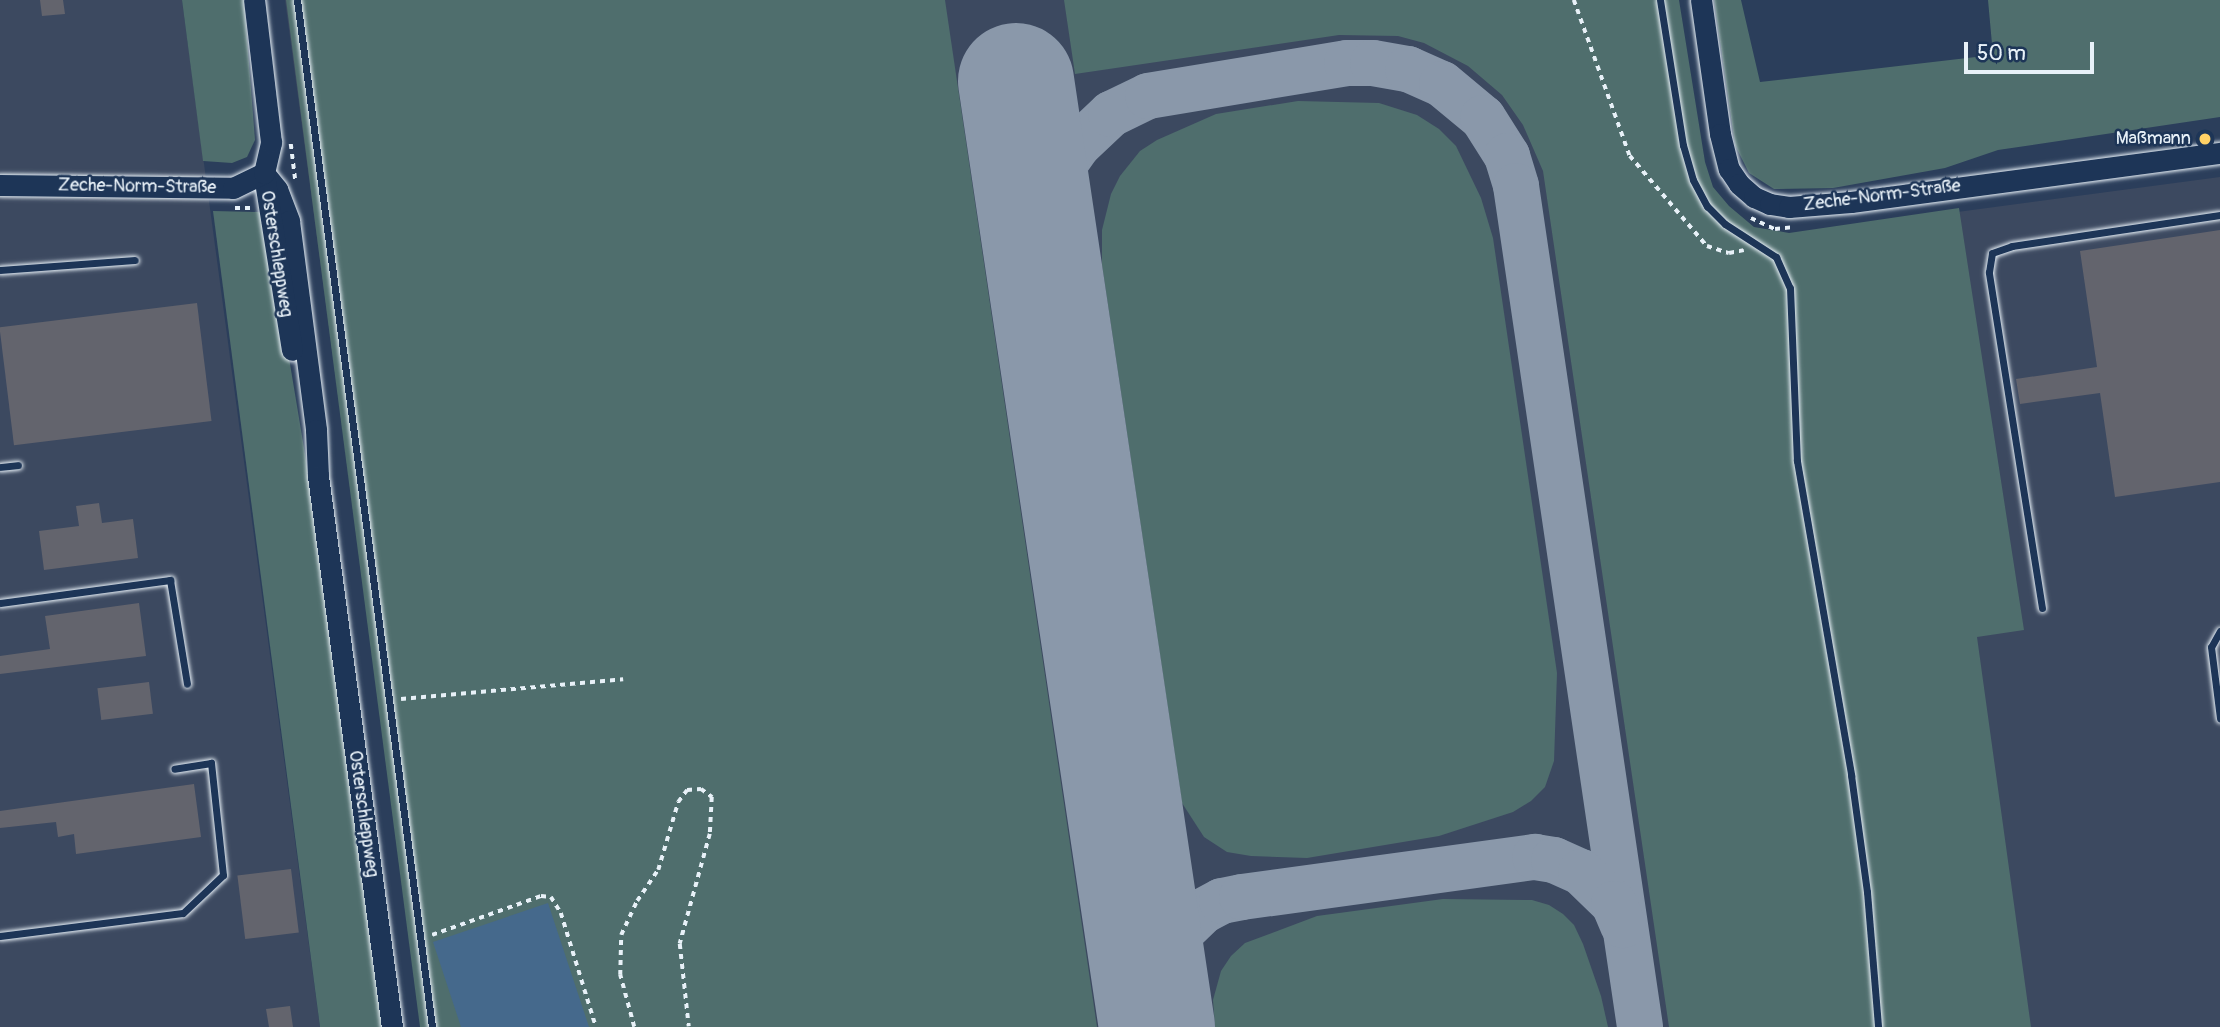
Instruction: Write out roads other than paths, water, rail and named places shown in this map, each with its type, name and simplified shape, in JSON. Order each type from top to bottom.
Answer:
[{"type":"main road","points":[[254,0],[271,142],[264,173]]},
{"type":"main road","name":"Zeche-Norm-Straße","points":[[1701,0],[1720,134],[1729,169],[1739,184],[1754,197],[1770,204],[1789,207],[1851,202],[2220,153]]},
{"type":"main road","name":"Zeche-Norm-Straße","points":[[0,185],[233,188],[264,173]]},
{"type":"main road","name":"Osterschleppweg","points":[[264,173],[277,188],[289,221],[316,430],[318,476],[392,1027]]},
{"type":"lane","points":[[297,0],[432,1027]]},
{"type":"lane","points":[[1660,0],[1683,145],[1693,180],[1707,206],[1725,224],[1776,257],[1790,288],[1797,461],[1851,775],[1867,892],[1878,1027]]},
{"type":"lane","points":[[2042,608],[1989,272],[1992,253],[2012,246],[2220,215]]},
{"type":"lane","points":[[0,270],[135,260]]},
{"type":"lane","points":[[0,467],[18,465]]},
{"type":"lane","points":[[0,603],[170,580],[187,684]]},
{"type":"lane","points":[[2220,631],[2211,647],[2220,718]]},
{"type":"lane","points":[[0,936],[183,913],[223,875],[211,764],[174,769]]},
{"type":"place","name":"Maßmann","points":[[2205,139]]}]
